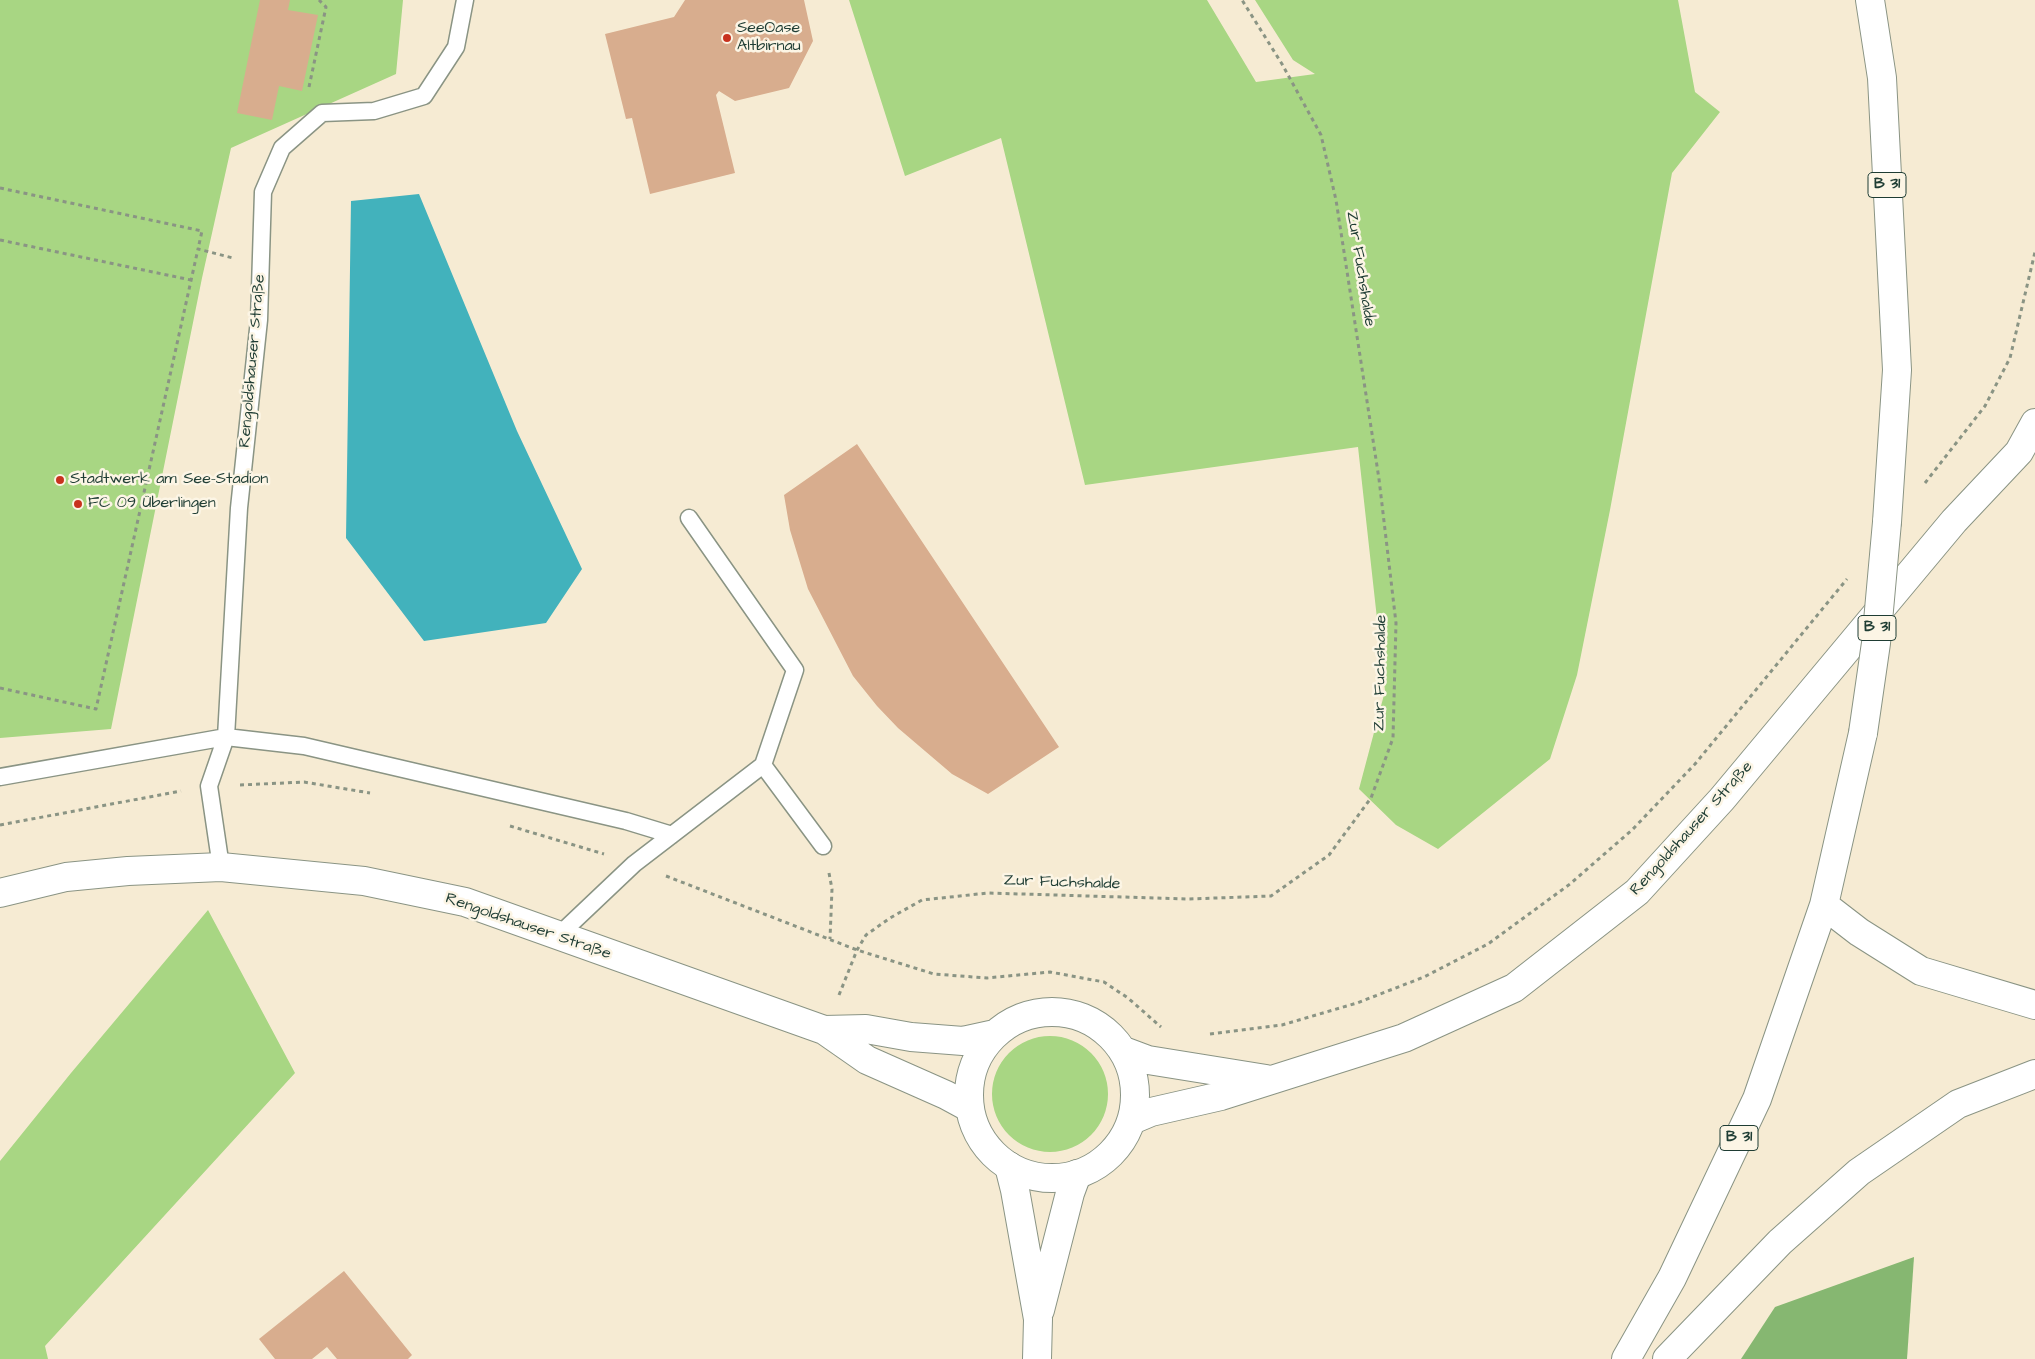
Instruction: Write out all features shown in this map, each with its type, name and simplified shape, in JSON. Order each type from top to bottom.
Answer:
[{"type":"street","name":"B 31","points":[[1626,1359],[1672,1278],[1757,1099],[1824,905],[1863,733],[1876,643],[1887,522],[1896,370],[1882,78],[1870,0]]},
{"type":"street","name":"Rengoldshauser Straße","points":[[1132,1120],[1151,1112],[1222,1096],[1404,1038],[1514,988],[1637,892],[1722,799],[1954,521],[2027,449],[2035,423]]},
{"type":"street","name":"Rengoldshauser Straße","points":[[0,893],[66,878],[128,871],[221,867],[364,881],[465,902],[824,1030],[867,1060],[946,1095],[970,1108]]},
{"type":"street","points":[[1824,905],[1859,932],[1920,971],[2035,1005]]},
{"type":"street","name":"Rengoldshauser Straße","points":[[1052,1012],[1074,1014],[1093,1023],[1110,1035],[1124,1051],[1135,1085],[1132,1120],[1124,1138],[1111,1154],[1095,1166],[1077,1174],[1060,1177],[1042,1177],[1024,1173],[1009,1166],[994,1155],[983,1141],[975,1125],[970,1108],[970,1081],[978,1056],[995,1034],[1012,1022],[1032,1014],[1052,1012]]},
{"type":"street","name":"Rengoldshauser Straße","points":[[824,1030],[866,1030],[911,1037],[963,1041],[995,1034]]},
{"type":"street","name":"Rengoldshauser Straße","points":[[1124,1051],[1148,1060],[1273,1080]]},
{"type":"street","points":[[1666,1359],[1780,1242],[1859,1172],[1958,1104],[2035,1074]]},
{"type":"street","points":[[1009,1166],[1016,1190],[1038,1319],[1037,1359]]},
{"type":"street","points":[[1038,1319],[1070,1192],[1077,1174]]},
{"type":"lane","name":"Rengoldshauser Straße","points":[[221,867],[209,786],[226,737],[239,508],[259,320],[262,192],[282,148],[322,113],[374,111],[424,96],[456,47],[466,0]]},
{"type":"lane","points":[[558,936],[634,864],[763,765],[795,670],[689,518]]},
{"type":"lane","points":[[0,777],[226,737],[304,746],[626,821],[672,835]]},
{"type":"lane","points":[[763,765],[823,846]]},
{"type":"path","points":[[300,133],[326,7],[320,0]]},
{"type":"path","name":"Zur Fuchshalde","points":[[824,1030],[857,950],[866,935],[890,918],[922,900],[988,893],[1189,899],[1271,896],[1329,855],[1371,798],[1393,738],[1396,624],[1379,479],[1336,200],[1321,135],[1282,64],[1242,0]]},
{"type":"path","points":[[0,188],[202,231],[96,709],[0,688]]},
{"type":"path","points":[[0,240],[191,280]]},
{"type":"path","points":[[198,249],[261,266]]},
{"type":"path","points":[[1922,487],[1985,406],[2010,358],[2035,252]]},
{"type":"path","points":[[1202,1034],[1282,1024],[1357,1003],[1424,977],[1488,944],[1570,884],[1632,830],[1695,764],[1849,577]]},
{"type":"path","points":[[238,785],[304,782],[379,795]]},
{"type":"path","points":[[0,825],[182,791]]},
{"type":"path","points":[[502,823],[634,864],[857,950],[934,974],[987,978],[1050,972],[1104,982],[1128,998],[1164,1029]]},
{"type":"path","points":[[823,846],[832,889],[830,939]]},
{"type":"green space","name":"FC 09 Überlingen","points":[[0,0],[403,0],[396,74],[231,148],[202,278],[111,729],[0,738]]},
{"type":"green space","points":[[849,0],[1207,0],[1256,82],[1315,74],[1293,60],[1255,0],[1678,0],[1695,92],[1720,112],[1672,173],[1610,510],[1577,675],[1550,759],[1438,849],[1396,825],[1359,789],[1385,691],[1358,447],[1085,485],[1001,138],[905,176]]},
{"type":"green space","points":[[208,910],[295,1073],[45,1346],[48,1359],[0,1359],[0,1161]]},
{"type":"green space","points":[[1050,1036],[1072,1040],[1082,1045],[1091,1053],[1099,1062],[1104,1072],[1108,1094],[1104,1116],[1099,1126],[1091,1135],[1082,1143],[1072,1148],[1050,1152],[1028,1148],[1018,1143],[1009,1135],[1001,1126],[996,1116],[992,1094],[996,1072],[1001,1062],[1009,1053],[1018,1045],[1028,1040]]},
{"type":"green space","points":[[1914,1257],[1907,1359],[1741,1359],[1775,1307]]},
{"type":"water","points":[[419,194],[517,431],[582,569],[546,623],[424,641],[346,538],[351,201]]},
{"type":"building","points":[[260,0],[290,0],[288,10],[318,15],[302,91],[279,86],[272,120],[237,113]]},
{"type":"building","points":[[685,0],[804,0],[813,41],[789,88],[735,101],[719,91],[716,95],[735,173],[650,194],[632,118],[626,119],[605,34],[674,17]]},
{"type":"building","points":[[857,444],[1059,747],[988,794],[952,774],[898,728],[877,706],[853,676],[808,589],[790,530],[784,495]]},
{"type":"building","points":[[344,1271],[412,1355],[408,1359],[337,1359],[327,1347],[312,1359],[275,1359],[259,1339]]},
{"type":"place","name":"SeeOase Altbirnau","points":[[727,38]]},
{"type":"place","name":"Stadtwerk am See-Stadion","points":[[60,480]]},
{"type":"place","name":"FC 09 Überlingen","points":[[78,504]]}]
